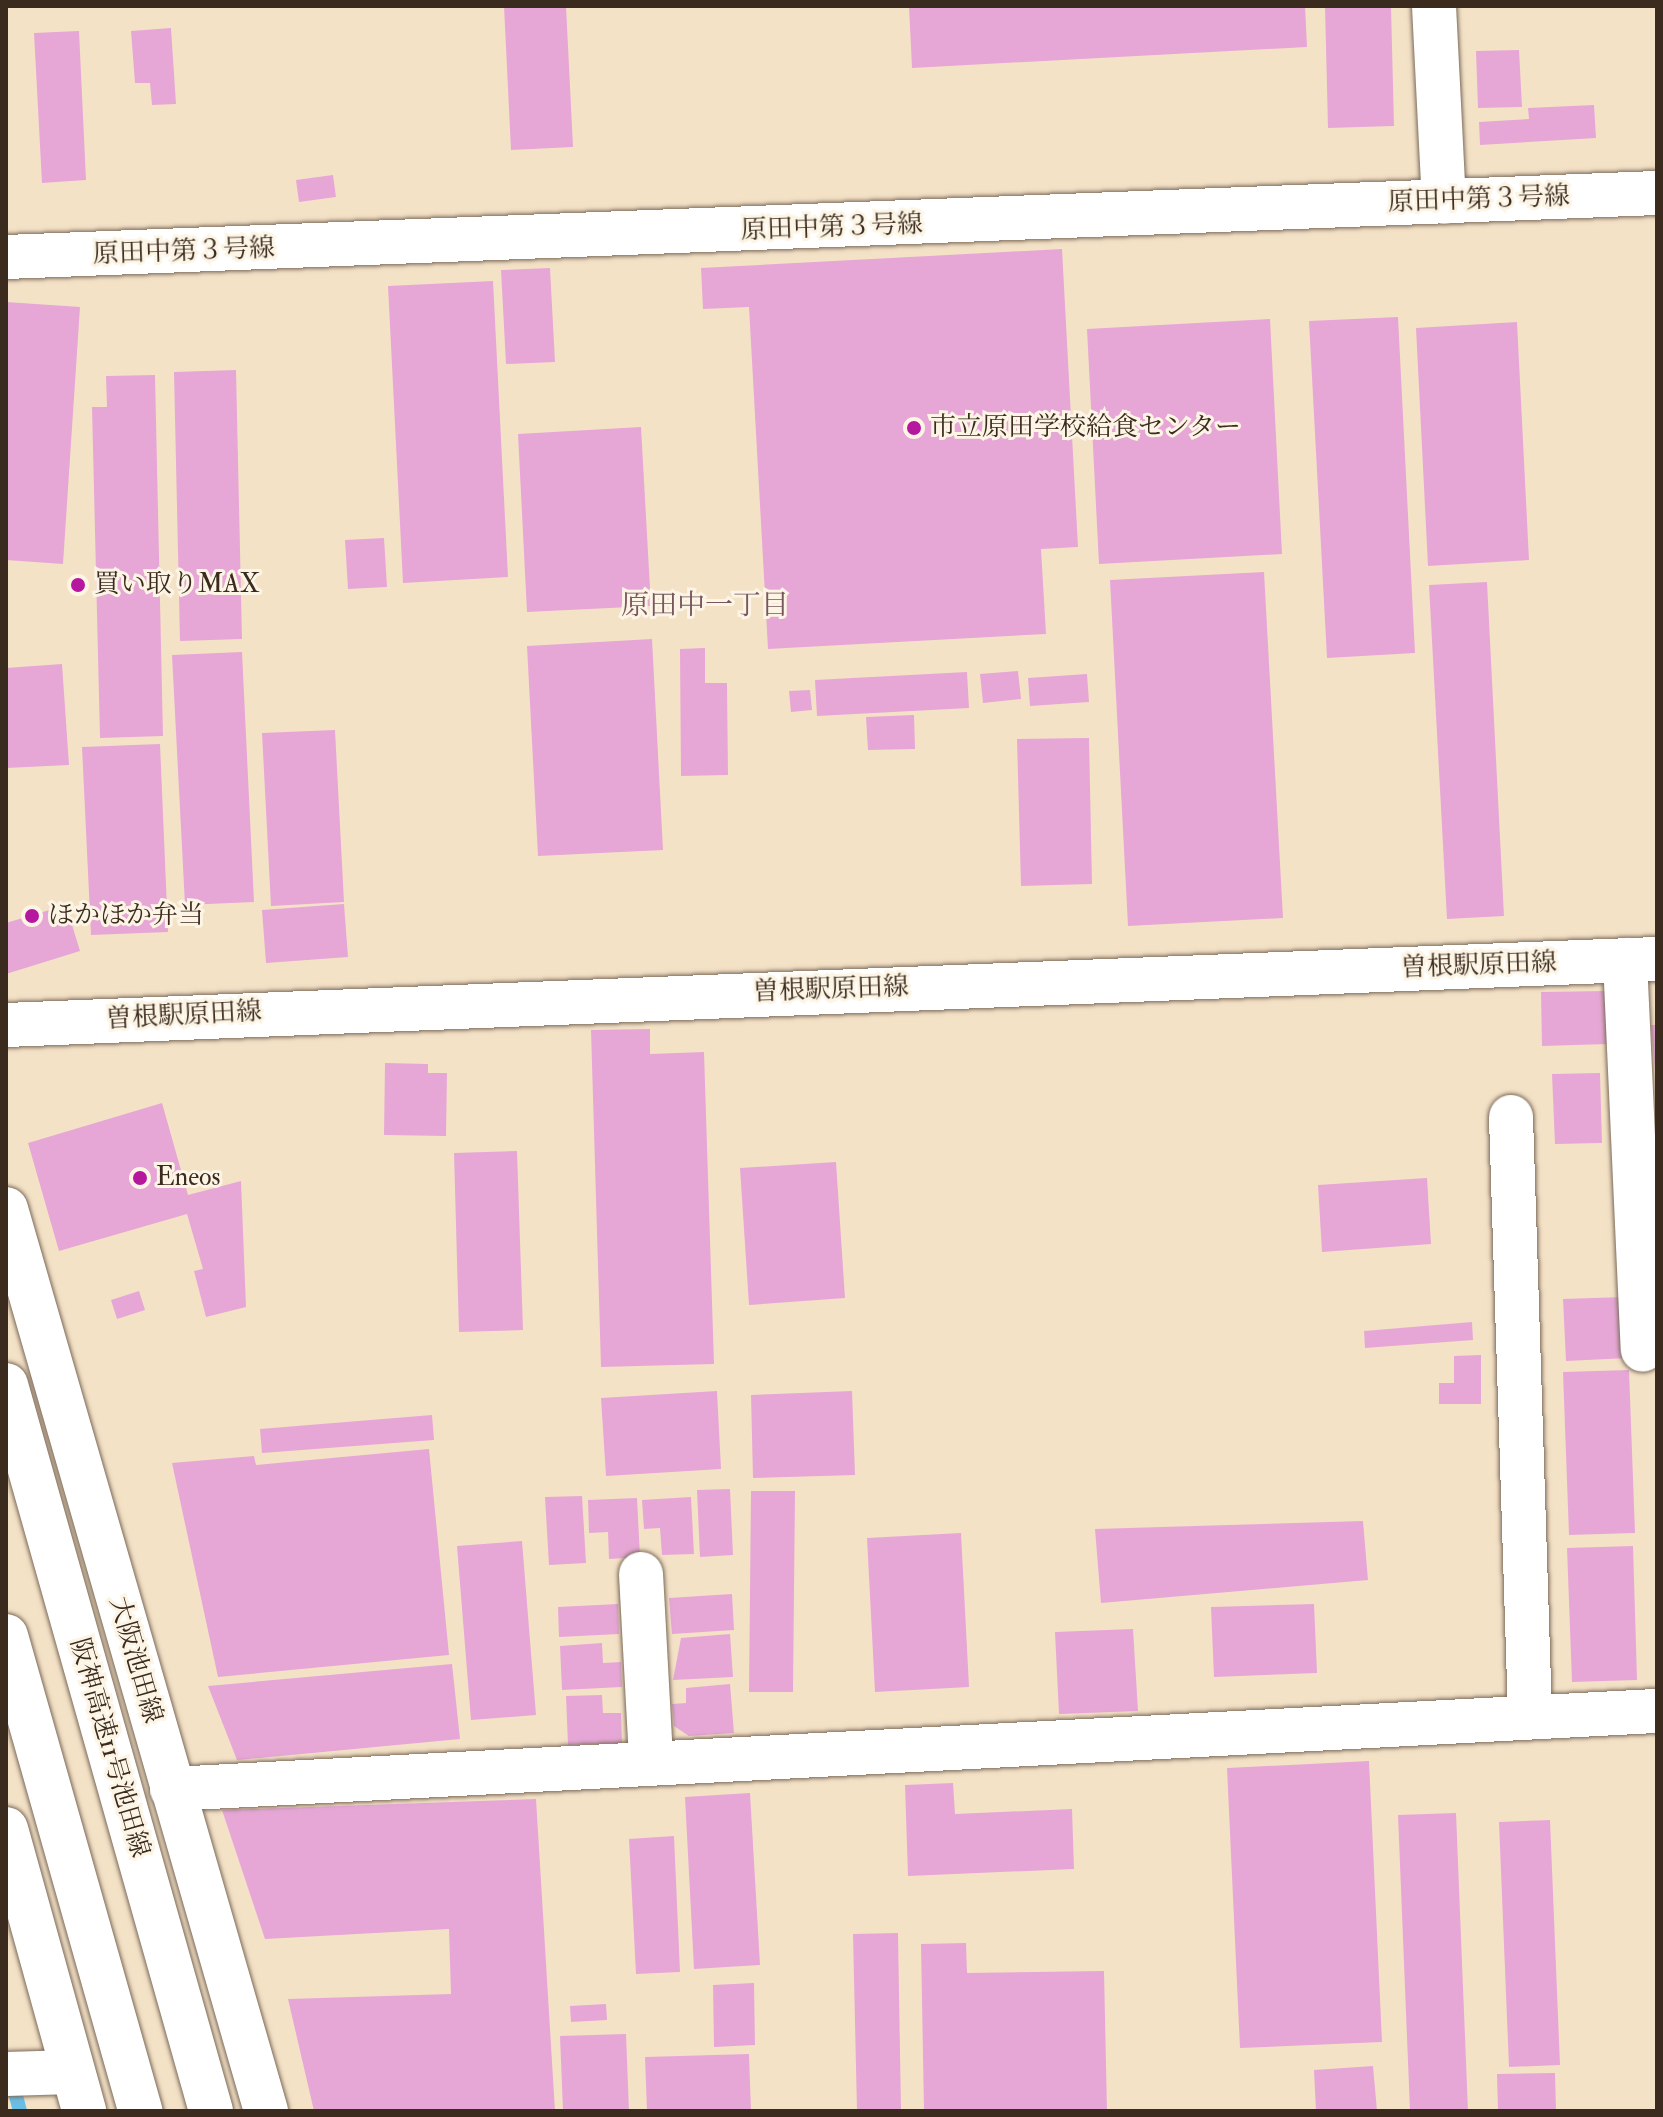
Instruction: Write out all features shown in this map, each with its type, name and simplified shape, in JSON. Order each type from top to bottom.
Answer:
[{"type":"main road","points":[[1434,6],[1444,202]]},
{"type":"main road","name":"原田中第３号線","points":[[6,257],[1657,193]]},
{"type":"main road","points":[[1641,960],[1643,1350]]},
{"type":"main road","name":"曽根駅原田線","points":[[6,1025],[1641,960]]},
{"type":"main road","points":[[1511,1117],[1530,1716]]},
{"type":"main road","name":"大阪池田線","points":[[6,1209],[266,2111]]},
{"type":"main road","name":"阪神高速11号池田線","points":[[6,1385],[211,2111]]},
{"type":"main road","points":[[641,1574],[651,1760]]},
{"type":"main road","points":[[6,1636],[140,2111]]},
{"type":"main road","points":[[172,1789],[651,1760],[1657,1711]]},
{"type":"main road","points":[[6,1829],[49,2083]]},
{"type":"building","points":[[504,6],[566,6],[573,147],[511,150]]},
{"type":"building","points":[[909,6],[1305,6],[1307,47],[912,68]]},
{"type":"building","points":[[1325,6],[1391,6],[1394,126],[1328,128]]},
{"type":"building","points":[[171,28],[176,104],[152,105],[150,83],[135,83],[131,31]]},
{"type":"building","points":[[79,31],[86,180],[42,183],[34,33]]},
{"type":"building","points":[[1519,50],[1522,107],[1478,108],[1476,51]]},
{"type":"building","points":[[1594,105],[1596,138],[1480,145],[1479,122],[1529,119],[1528,108]]},
{"type":"building","points":[[333,175],[336,197],[299,202],[296,180]]},
{"type":"building","name":"市立原田学校給食センター","points":[[1062,249],[1078,547],[1041,549],[1046,634],[768,649],[749,307],[703,309],[701,268]]},
{"type":"building","points":[[550,268],[555,362],[506,364],[501,270]]},
{"type":"building","points":[[493,281],[508,577],[403,583],[388,286]]},
{"type":"building","points":[[6,302],[80,307],[63,564],[6,560]]},
{"type":"building","points":[[1398,317],[1415,653],[1327,658],[1309,321]]},
{"type":"building","points":[[1270,319],[1282,554],[1099,564],[1087,329]]},
{"type":"building","points":[[1517,322],[1529,560],[1428,566],[1416,328]]},
{"type":"building","points":[[236,370],[242,639],[180,641],[174,372]]},
{"type":"building","points":[[155,375],[163,736],[100,738],[92,407],[107,407],[106,376]]},
{"type":"building","points":[[641,427],[651,606],[527,612],[518,434]]},
{"type":"building","points":[[384,538],[387,587],[348,589],[345,540]]},
{"type":"building","points":[[1264,572],[1283,918],[1128,926],[1110,580]]},
{"type":"building","points":[[1487,582],[1504,916],[1447,919],[1429,585]]},
{"type":"building","points":[[652,639],[663,850],[538,856],[527,646]]},
{"type":"building","points":[[705,648],[705,683],[727,683],[728,775],[681,776],[680,649]]},
{"type":"building","points":[[242,652],[254,902],[185,905],[172,655]]},
{"type":"building","points":[[62,664],[69,765],[6,768],[6,668]]},
{"type":"building","points":[[1018,671],[1021,699],[983,703],[980,674]]},
{"type":"building","points":[[967,672],[969,708],[817,716],[815,680]]},
{"type":"building","points":[[1087,674],[1089,702],[1030,706],[1028,678]]},
{"type":"building","points":[[810,690],[812,710],[791,712],[789,691]]},
{"type":"building","points":[[914,715],[915,749],[868,750],[866,717]]},
{"type":"building","points":[[335,730],[344,902],[271,906],[262,733]]},
{"type":"building","points":[[1089,738],[1092,884],[1021,886],[1017,739]]},
{"type":"building","points":[[160,744],[168,932],[91,935],[82,747]]},
{"type":"building","points":[[344,904],[348,957],[266,963],[262,910]]},
{"type":"building","points":[[66,905],[80,951],[6,974],[6,923]]},
{"type":"building","points":[[1608,991],[1608,1044],[1542,1046],[1541,992]]},
{"type":"building","points":[[1651,1025],[1657,1025],[1657,1069],[1655,1069]]},
{"type":"building","points":[[650,1029],[650,1054],[704,1052],[714,1364],[601,1367],[591,1030]]},
{"type":"building","points":[[385,1063],[428,1064],[428,1073],[447,1073],[446,1136],[384,1135]]},
{"type":"building","points":[[1600,1073],[1602,1143],[1555,1144],[1552,1074]]},
{"type":"building","points":[[162,1103],[188,1195],[241,1181],[246,1307],[206,1317],[194,1271],[203,1269],[187,1214],[59,1251],[28,1143]]},
{"type":"building","points":[[517,1151],[523,1330],[459,1332],[454,1153]]},
{"type":"building","points":[[836,1162],[845,1298],[749,1305],[740,1168]]},
{"type":"building","points":[[1427,1178],[1431,1244],[1322,1252],[1318,1185]]},
{"type":"building","points":[[139,1291],[145,1310],[117,1319],[111,1300]]},
{"type":"building","points":[[1624,1297],[1628,1358],[1566,1361],[1563,1299]]},
{"type":"building","points":[[1472,1322],[1473,1340],[1365,1348],[1364,1331]]},
{"type":"building","points":[[1481,1355],[1481,1404],[1439,1404],[1439,1383],[1454,1383],[1454,1356]]},
{"type":"building","points":[[1629,1370],[1635,1533],[1569,1535],[1563,1372]]},
{"type":"building","points":[[717,1391],[721,1469],[606,1476],[601,1398]]},
{"type":"building","points":[[852,1391],[855,1475],[753,1478],[751,1395]]},
{"type":"building","points":[[432,1415],[434,1440],[262,1453],[260,1429]]},
{"type":"building","points":[[429,1449],[449,1655],[218,1677],[172,1463],[254,1456],[256,1465]]},
{"type":"building","points":[[730,1489],[733,1555],[700,1557],[697,1490]]},
{"type":"building","points":[[751,1491],[795,1491],[793,1692],[749,1692]]},
{"type":"building","points":[[582,1496],[586,1563],[549,1565],[545,1497]]},
{"type":"building","points":[[691,1497],[694,1554],[662,1555],[660,1528],[644,1529],[642,1500]]},
{"type":"building","points":[[637,1498],[640,1557],[609,1559],[608,1532],[589,1533],[588,1500]]},
{"type":"building","points":[[1363,1521],[1368,1580],[1101,1603],[1095,1529]]},
{"type":"building","points":[[961,1533],[969,1687],[875,1692],[867,1538]]},
{"type":"building","points":[[522,1541],[536,1715],[471,1720],[457,1546]]},
{"type":"building","points":[[1633,1546],[1637,1680],[1572,1682],[1567,1548]]},
{"type":"building","points":[[732,1594],[734,1630],[672,1634],[669,1598]]},
{"type":"building","points":[[618,1604],[619,1634],[559,1637],[558,1607]]},
{"type":"building","points":[[1314,1604],[1317,1673],[1214,1677],[1211,1607]]},
{"type":"building","points":[[1133,1629],[1138,1711],[1059,1714],[1055,1632]]},
{"type":"building","points":[[730,1634],[733,1677],[673,1680],[681,1638]]},
{"type":"building","points":[[602,1643],[603,1663],[621,1662],[622,1687],[562,1690],[560,1646]]},
{"type":"building","points":[[452,1664],[460,1739],[237,1760],[208,1686]]},
{"type":"building","points":[[730,1684],[734,1733],[689,1736],[674,1726],[672,1704],[686,1703],[686,1688]]},
{"type":"building","points":[[602,1695],[603,1713],[621,1713],[622,1743],[568,1745],[566,1696]]},
{"type":"building","points":[[1369,1761],[1382,2042],[1240,2048],[1227,1768]]},
{"type":"building","points":[[953,1783],[955,1814],[1072,1809],[1074,1869],[908,1876],[905,1785]]},
{"type":"building","points":[[750,1793],[760,1965],[694,1969],[685,1797]]},
{"type":"building","points":[[536,1799],[555,2111],[314,2111],[288,1999],[451,1994],[449,1929],[265,1939],[222,1810]]},
{"type":"building","points":[[1456,1813],[1468,2111],[1410,2111],[1398,1815]]},
{"type":"building","points":[[1550,1820],[1560,2065],[1509,2067],[1499,1822]]},
{"type":"building","points":[[674,1836],[680,1972],[636,1974],[629,1839]]},
{"type":"building","points":[[898,1933],[901,2111],[857,2111],[853,1934]]},
{"type":"building","points":[[966,1943],[967,1973],[1104,1971],[1107,2111],[924,2111],[921,1944]]},
{"type":"building","points":[[754,1983],[755,2045],[714,2047],[713,1985]]},
{"type":"building","points":[[606,2004],[607,2020],[571,2022],[570,2006]]},
{"type":"building","points":[[626,2034],[629,2111],[563,2111],[560,2036]]},
{"type":"building","points":[[749,2054],[751,2111],[647,2111],[645,2057]]},
{"type":"building","points":[[1373,2066],[1377,2111],[1316,2111],[1314,2070]]},
{"type":"building","points":[[1555,2073],[1556,2111],[1498,2111],[1497,2074]]},
{"type":"waterway","points":[[12,2081],[20,2111]]},
{"type":"place","name":"市立原田学校給食センター","points":[[914,428]]},
{"type":"place","name":"買い取りMAX","points":[[78,585]]},
{"type":"place","name":"ほかほか弁当","points":[[32,916]]},
{"type":"place","name":"Eneos","points":[[140,1178]]},
{"type":"district","name":"原田中一丁目","points":[[705,606]]}]
